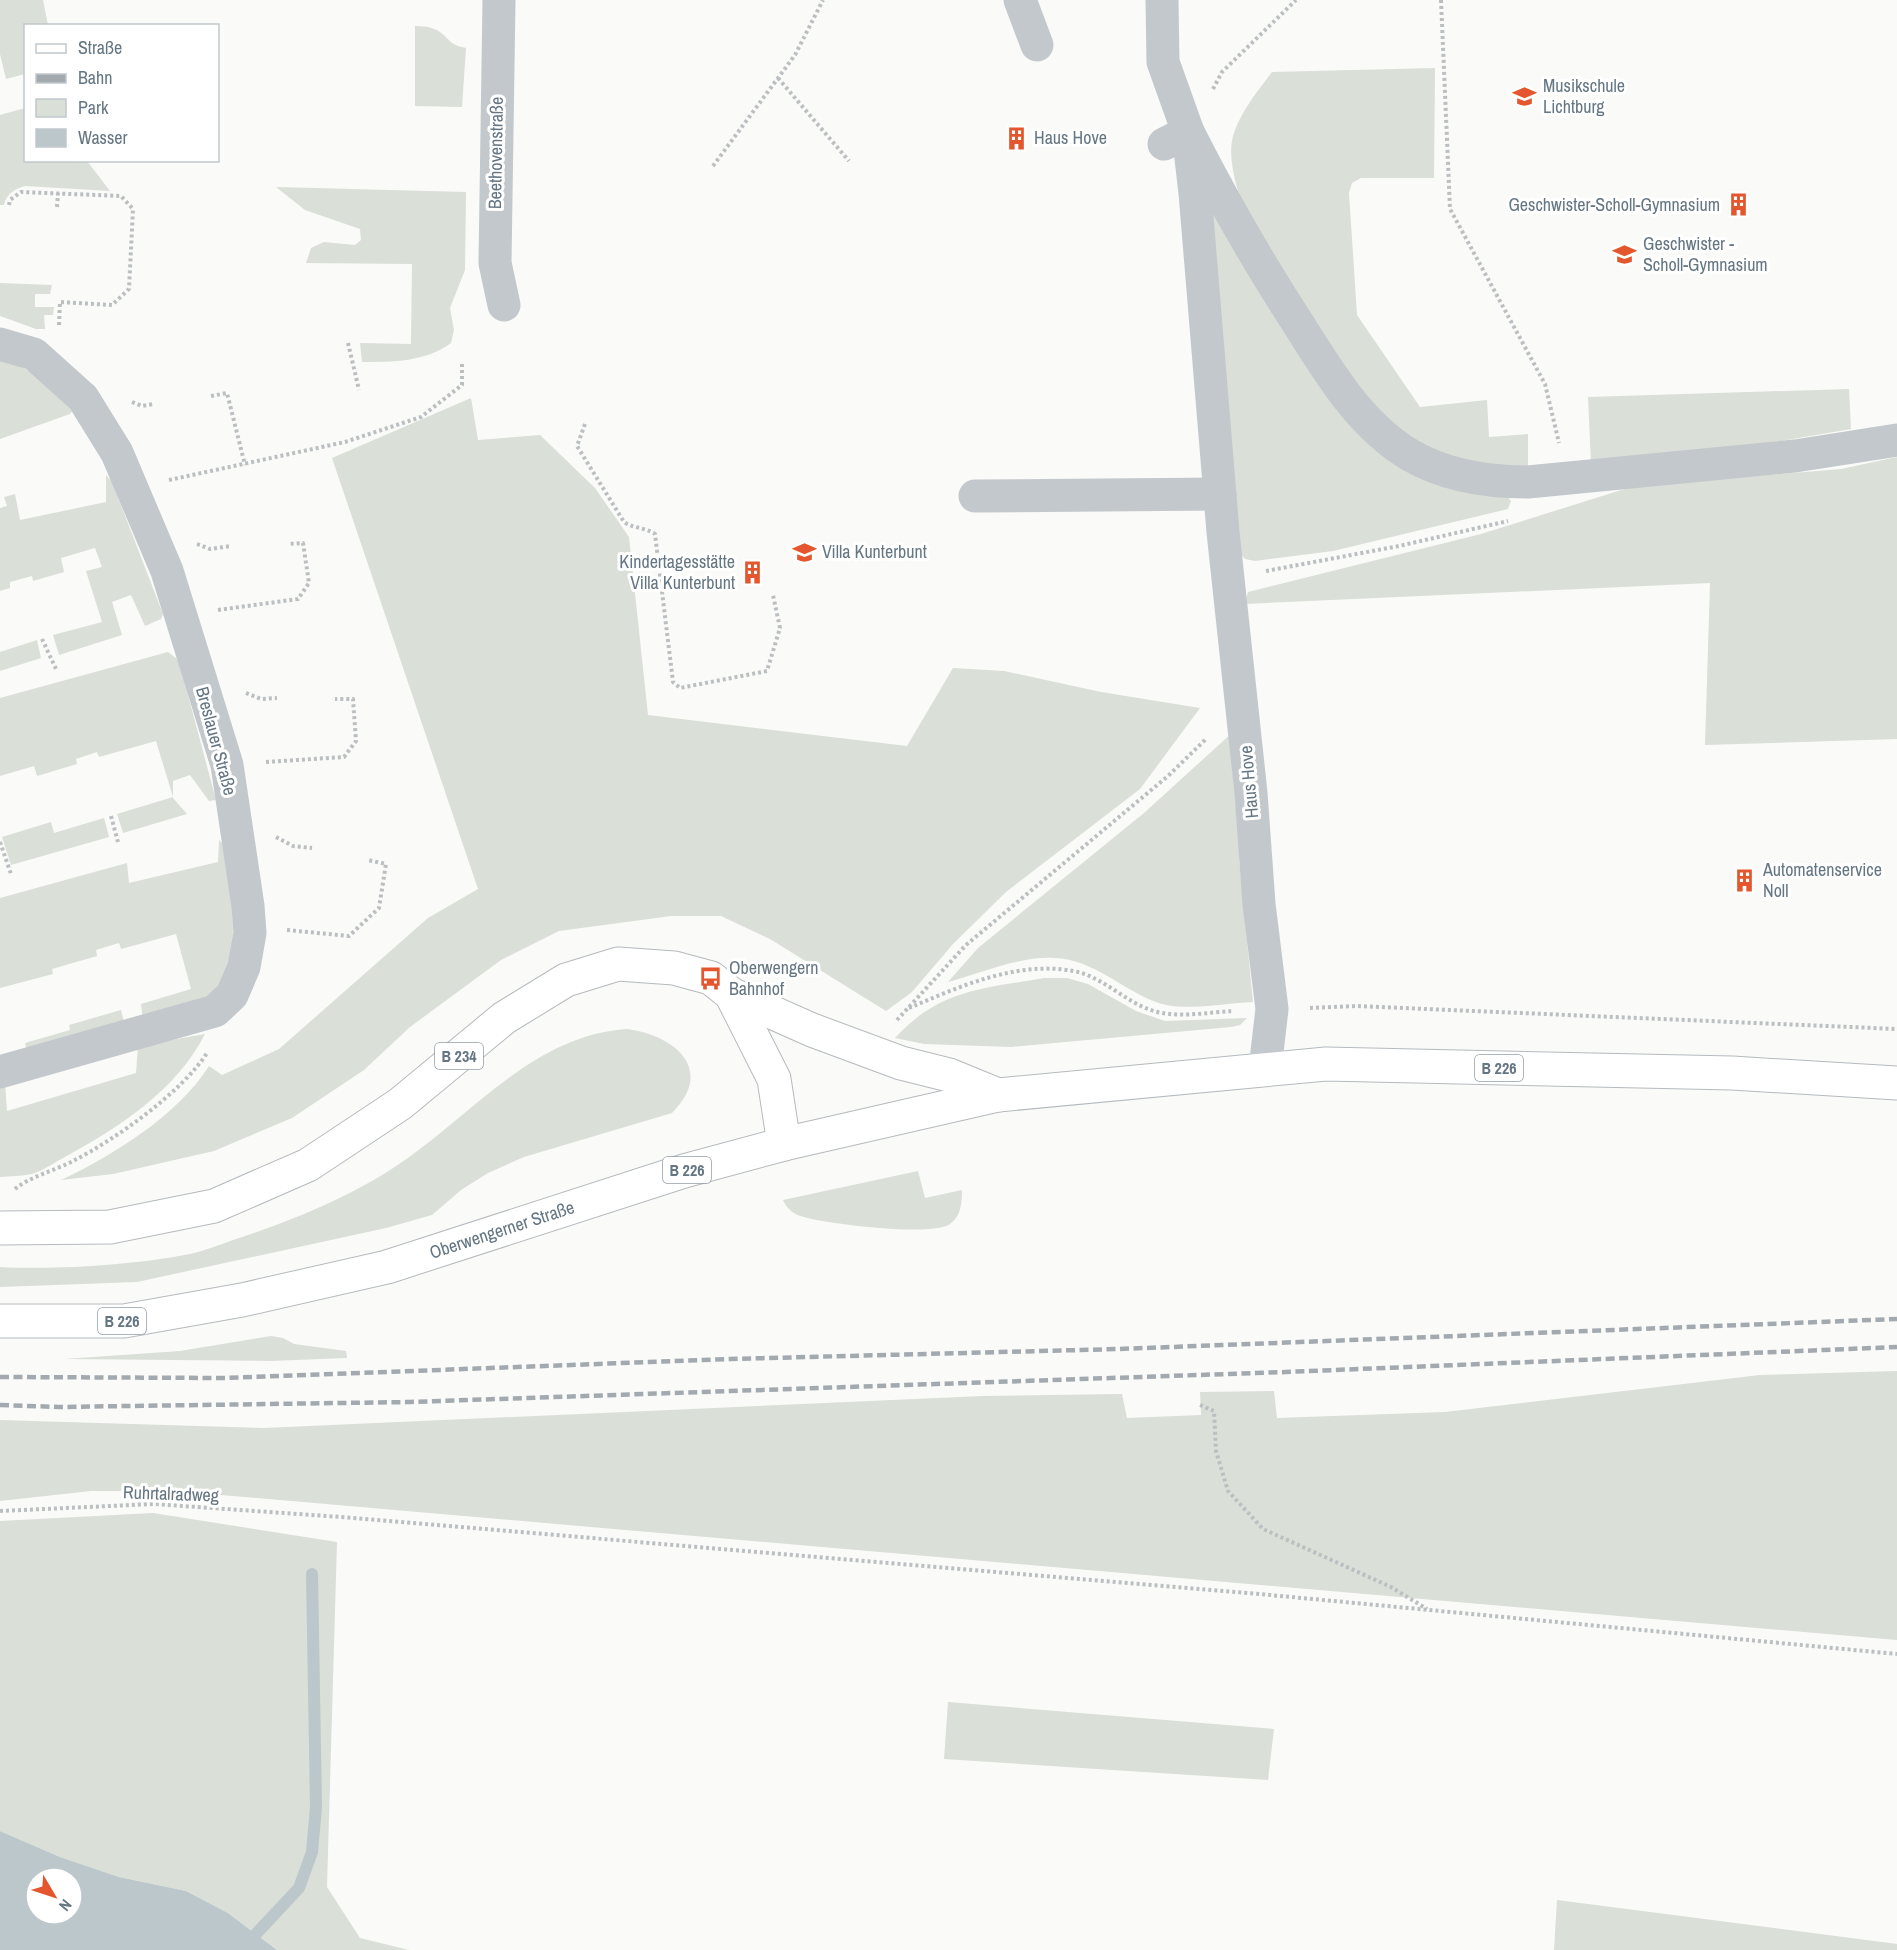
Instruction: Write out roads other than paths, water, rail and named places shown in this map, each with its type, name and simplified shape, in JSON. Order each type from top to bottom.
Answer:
[{"type":"main road","name":"B 234","points":[[0,1228],[110,1227],[214,1206],[308,1164],[400,1104],[504,1018],[566,980],[618,964],[674,968],[711,978],[731,994],[774,1079],[784,1144]]},
{"type":"main road","points":[[731,994],[874,1054],[949,1075],[998,1095]]},
{"type":"main road","name":"B 226","points":[[998,1095],[1326,1064],[1732,1073],[1897,1083]]},
{"type":"main road","name":"Oberwengerner Straße","points":[[0,1321],[124,1321],[242,1300],[387,1267],[684,1171],[784,1144],[998,1095]]},
{"type":"street","name":"Beethovenstraße","points":[[499,0],[495,263],[504,305]]},
{"type":"street","points":[[1020,0],[1037,45]]},
{"type":"street","name":"Haus Hove","points":[[1162,0],[1163,62],[1176,138],[1220,495],[1242,704],[1259,903],[1272,1009],[1265,1069]]},
{"type":"street","points":[[1176,138],[1235,223],[1330,375],[1369,423],[1410,454],[1448,472],[1496,482],[1567,478],[1795,456],[1897,440]]},
{"type":"street","name":"Breslauer Straße","points":[[0,344],[34,354],[83,398],[117,453],[132,487],[167,571],[227,765],[249,926],[243,967],[236,986],[232,995],[215,1011],[0,1072]]},
{"type":"street","points":[[975,496],[1220,495]]},
{"type":"water","points":[[0,1831],[60,1857],[119,1877],[186,1891],[228,1913],[277,1950],[0,1950]]},
{"type":"waterway","points":[[256,1934],[299,1888],[312,1852],[316,1807],[312,1574]]},
{"type":"railway","points":[[0,1377],[225,1378],[730,1359],[1119,1349],[1897,1319]]},
{"type":"railway","points":[[0,1405],[59,1407],[410,1402],[1286,1372],[1897,1347]]},
{"type":"place","name":"Musikschule Lichtburg","points":[[1525,96]]},
{"type":"place","name":"Haus Hove","points":[[1016,138]]},
{"type":"place","name":"Geschwister-Scholl-Gymnasium","points":[[1738,205]]},
{"type":"place","name":"Geschwister - Scholl-Gymnasium","points":[[1625,254]]},
{"type":"place","name":"Villa Kunterbunt","points":[[804,552]]},
{"type":"place","name":"Kindertagesstätte Villa Kunterbunt","points":[[753,572]]},
{"type":"place","name":"Automatenservice Noll","points":[[1745,880]]},
{"type":"place","name":"Oberwengern Bahnhof","points":[[711,978]]}]
